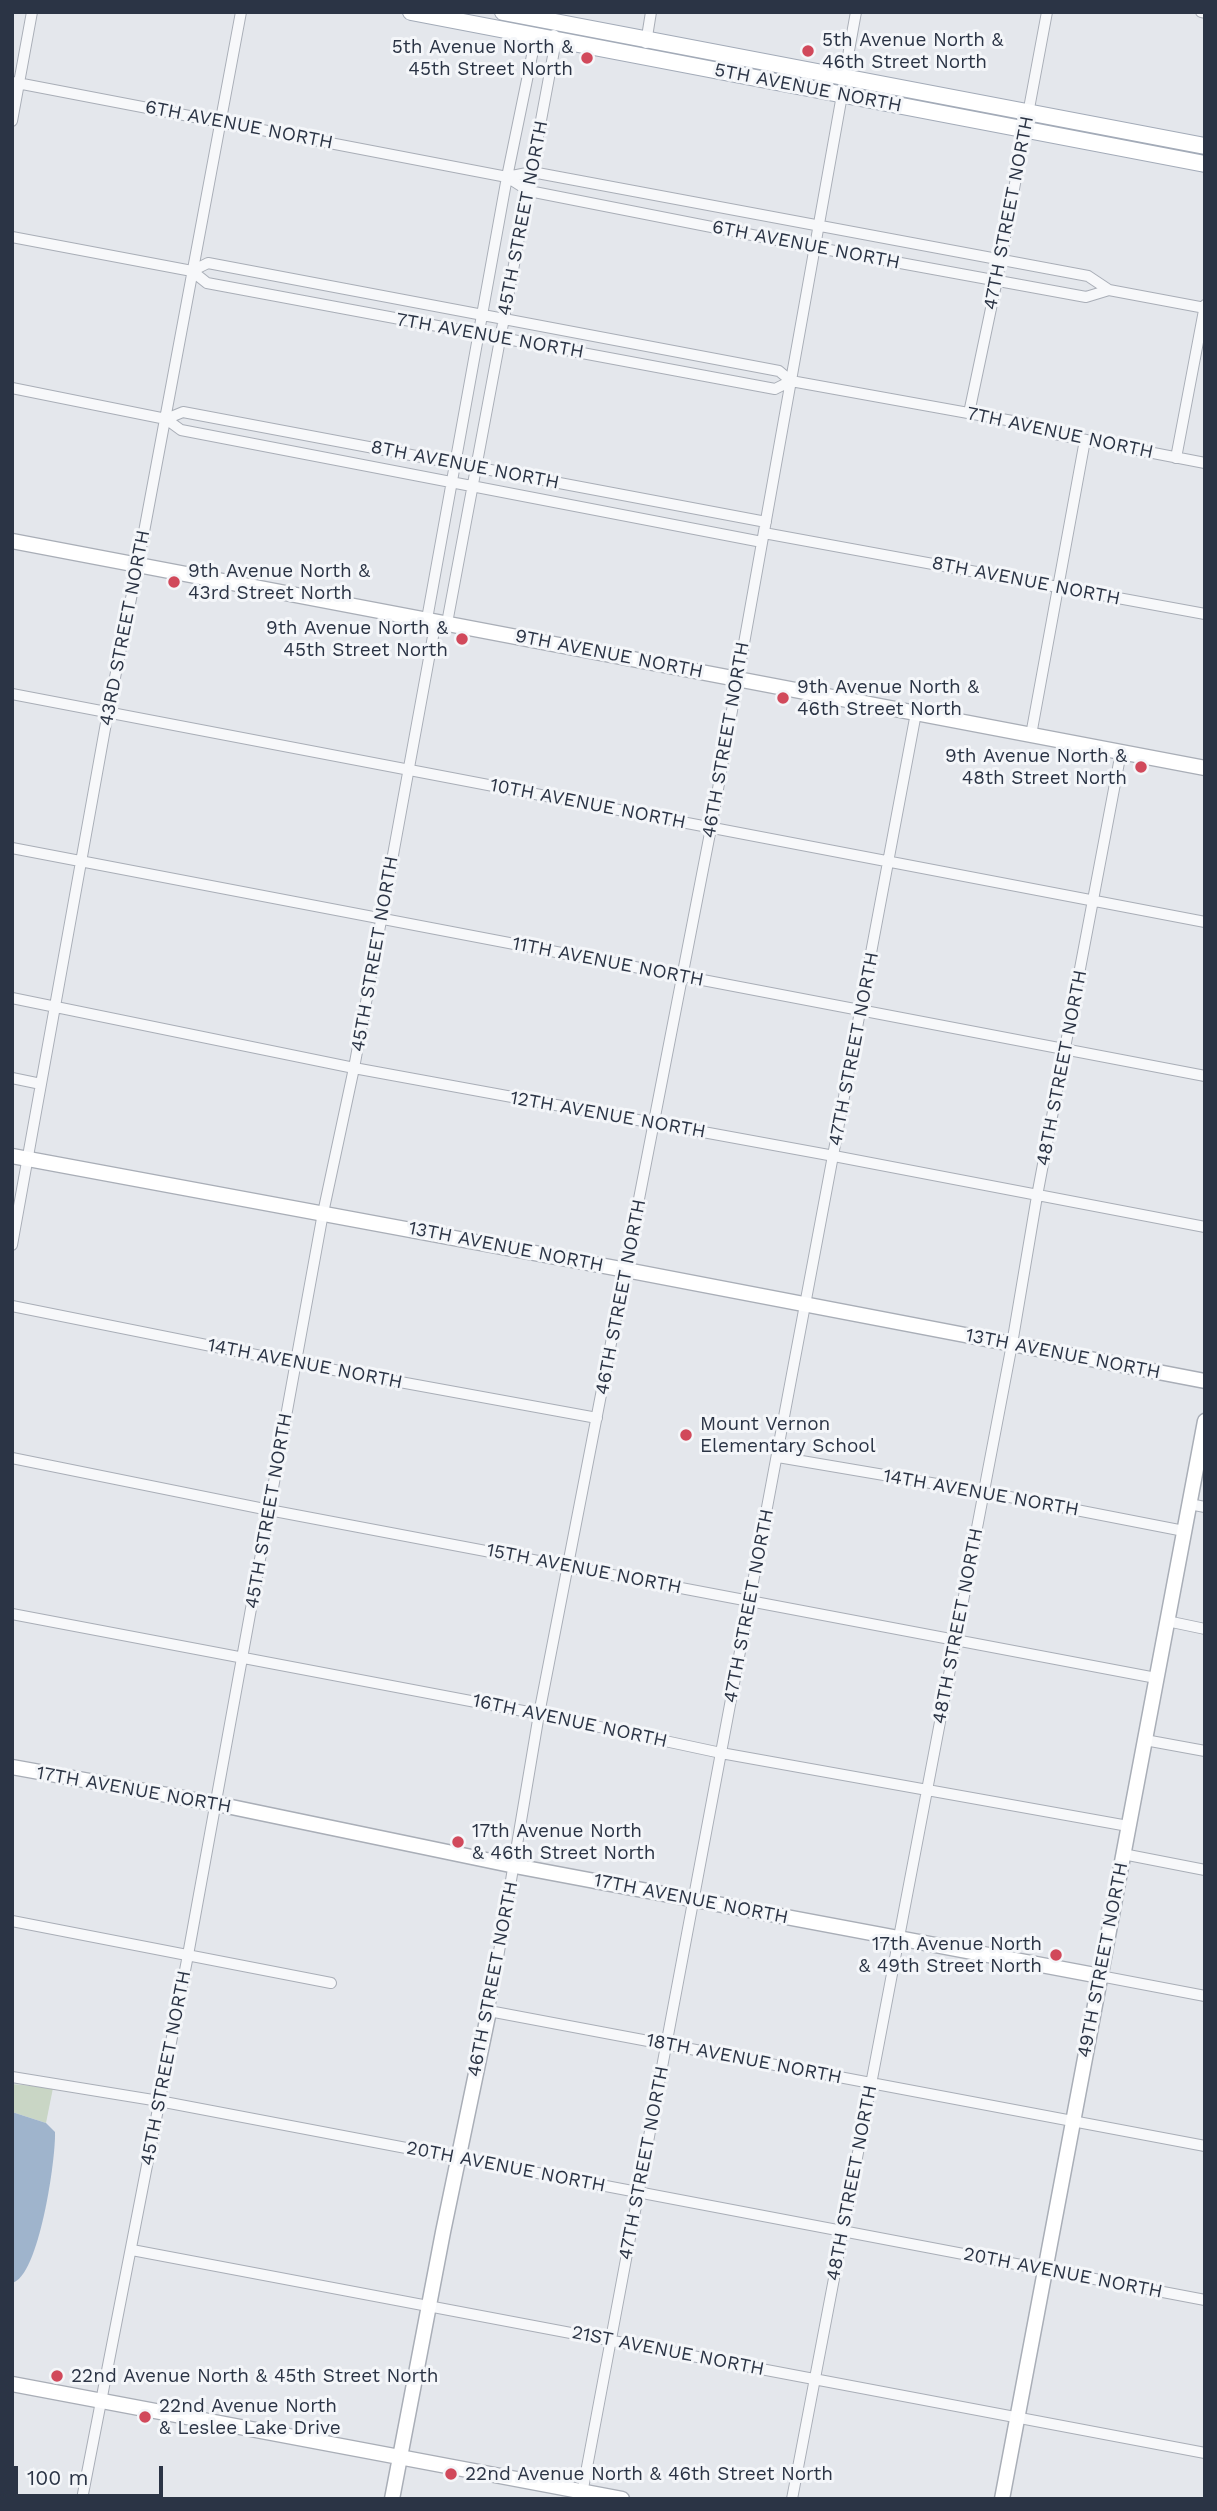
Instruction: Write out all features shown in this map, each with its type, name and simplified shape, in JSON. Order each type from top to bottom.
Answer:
[{"type":"main road","name":"5TH AVENUE NORTH","points":[[411,12],[448,16],[556,40],[1205,164]]},
{"type":"main road","name":"5TH AVENUE NORTH","points":[[503,12],[1205,146]]},
{"type":"street","points":[[12,121],[15,82],[32,12]]},
{"type":"street","name":"43RD STREET NORTH","points":[[12,1245],[19,1157],[41,1084],[108,712],[166,419],[241,12]]},
{"type":"street","points":[[643,57],[652,12]]},
{"type":"street","points":[[844,78],[856,12]]},
{"type":"street","name":"47TH STREET NORTH","points":[[969,413],[1001,260],[1047,12]]},
{"type":"street","points":[[547,21],[556,40]]},
{"type":"street","name":"45TH STREET NORTH","points":[[437,621],[451,483],[507,177],[536,36]]},
{"type":"street","name":"45TH STREET NORTH","points":[[82,2499],[217,1804],[323,1213],[354,1068],[437,621],[472,487],[556,40]]},
{"type":"street","name":"6TH AVENUE NORTH","points":[[15,82],[507,177],[532,173],[1088,276],[1109,290],[1205,307]]},
{"type":"street","name":"46TH STREET NORTH","points":[[392,2499],[457,2158],[489,2011],[539,1714],[711,828],[842,95]]},
{"type":"street","name":"6TH AVENUE NORTH","points":[[507,177],[529,191],[813,247],[1086,297],[1109,290]]},
{"type":"street","name":"7TH AVENUE NORTH","points":[[12,237],[192,271],[207,284],[775,388],[791,381]]},
{"type":"street","name":"7TH AVENUE NORTH","points":[[192,271],[208,263],[779,371],[791,381],[1029,424],[1055,434],[1205,463]]},
{"type":"street","points":[[1176,457],[1205,307]]},
{"type":"street","name":"8TH AVENUE NORTH","points":[[12,388],[166,419],[181,430],[472,487],[764,532],[1205,614]]},
{"type":"street","name":"8TH AVENUE NORTH","points":[[166,419],[183,412],[455,463],[764,532]]},
{"type":"street","points":[[1031,735],[1085,440]]},
{"type":"street","name":"9TH AVENUE NORTH","points":[[12,541],[1205,768]]},
{"type":"street","name":"10TH AVENUE NORTH","points":[[12,694],[1205,922]]},
{"type":"street","name":"47TH STREET NORTH","points":[[582,2495],[916,713]]},
{"type":"street","name":"48TH STREET NORTH","points":[[792,2499],[1013,1344],[1037,1196],[1121,752]]},
{"type":"street","name":"11TH AVENUE NORTH","points":[[12,848],[1205,1076]]},
{"type":"street","name":"12TH AVENUE NORTH","points":[[12,998],[354,1068],[1205,1227]]},
{"type":"street","points":[[12,1078],[41,1084]]},
{"type":"street","name":"13TH AVENUE NORTH","points":[[19,1157],[1205,1381]]},
{"type":"street","name":"14TH AVENUE NORTH","points":[[12,1306],[296,1363],[597,1418]]},
{"type":"street","name":"49TH STREET NORTH","points":[[1002,2499],[1205,1421]]},
{"type":"street","name":"14TH AVENUE NORTH","points":[[778,1457],[984,1492],[1184,1531]]},
{"type":"street","name":"15TH AVENUE NORTH","points":[[12,1458],[955,1642],[1156,1678]]},
{"type":"street","points":[[1189,1504],[1205,1507]]},
{"type":"street","name":"16TH AVENUE NORTH","points":[[12,1614],[539,1714],[721,1753],[1128,1826]]},
{"type":"street","points":[[1167,1621],[1205,1629]]},
{"type":"street","points":[[1145,1740],[1205,1751]]},
{"type":"street","name":"17TH AVENUE NORTH","points":[[12,1767],[217,1804],[515,1866],[1205,1996]]},
{"type":"street","points":[[1123,1854],[1205,1870]]},
{"type":"street","points":[[12,1921],[331,1983]]},
{"type":"street","name":"18TH AVENUE NORTH","points":[[489,2011],[1205,2146]]},
{"type":"street","name":"20TH AVENUE NORTH","points":[[12,2077],[159,2101],[1205,2300]]},
{"type":"street","name":"21ST AVENUE NORTH","points":[[132,2250],[1205,2453]]},
{"type":"street","points":[[12,2384],[399,2457],[582,2495],[622,2499]]},
{"type":"green space","points":[[12,2084],[53,2088],[46,2123],[12,2112]]},
{"type":"water","points":[[12,2112],[46,2123],[55,2132],[55,2146],[38,2239],[22,2276],[12,2283]]},
{"type":"place","name":"5th Avenue North & 46th Street North","points":[[808,51]]},
{"type":"place","name":"5th Avenue North & 45th Street North","points":[[587,58]]},
{"type":"place","name":"9th Avenue North & 43rd Street North","points":[[174,582]]},
{"type":"place","name":"9th Avenue North & 45th Street North","points":[[462,639]]},
{"type":"place","name":"9th Avenue North & 46th Street North","points":[[783,698]]},
{"type":"place","name":"9th Avenue North & 48th Street North","points":[[1141,767]]},
{"type":"place","name":"Mount Vernon Elementary School","points":[[686,1435]]},
{"type":"place","name":"17th Avenue North & 46th Street North","points":[[458,1842]]},
{"type":"place","name":"17th Avenue North & 49th Street North","points":[[1056,1955]]},
{"type":"place","name":"22nd Avenue North & 45th Street North","points":[[57,2376]]},
{"type":"place","name":"22nd Avenue North & Leslee Lake Drive","points":[[145,2417]]},
{"type":"place","name":"22nd Avenue North & 46th Street North","points":[[451,2474]]}]
